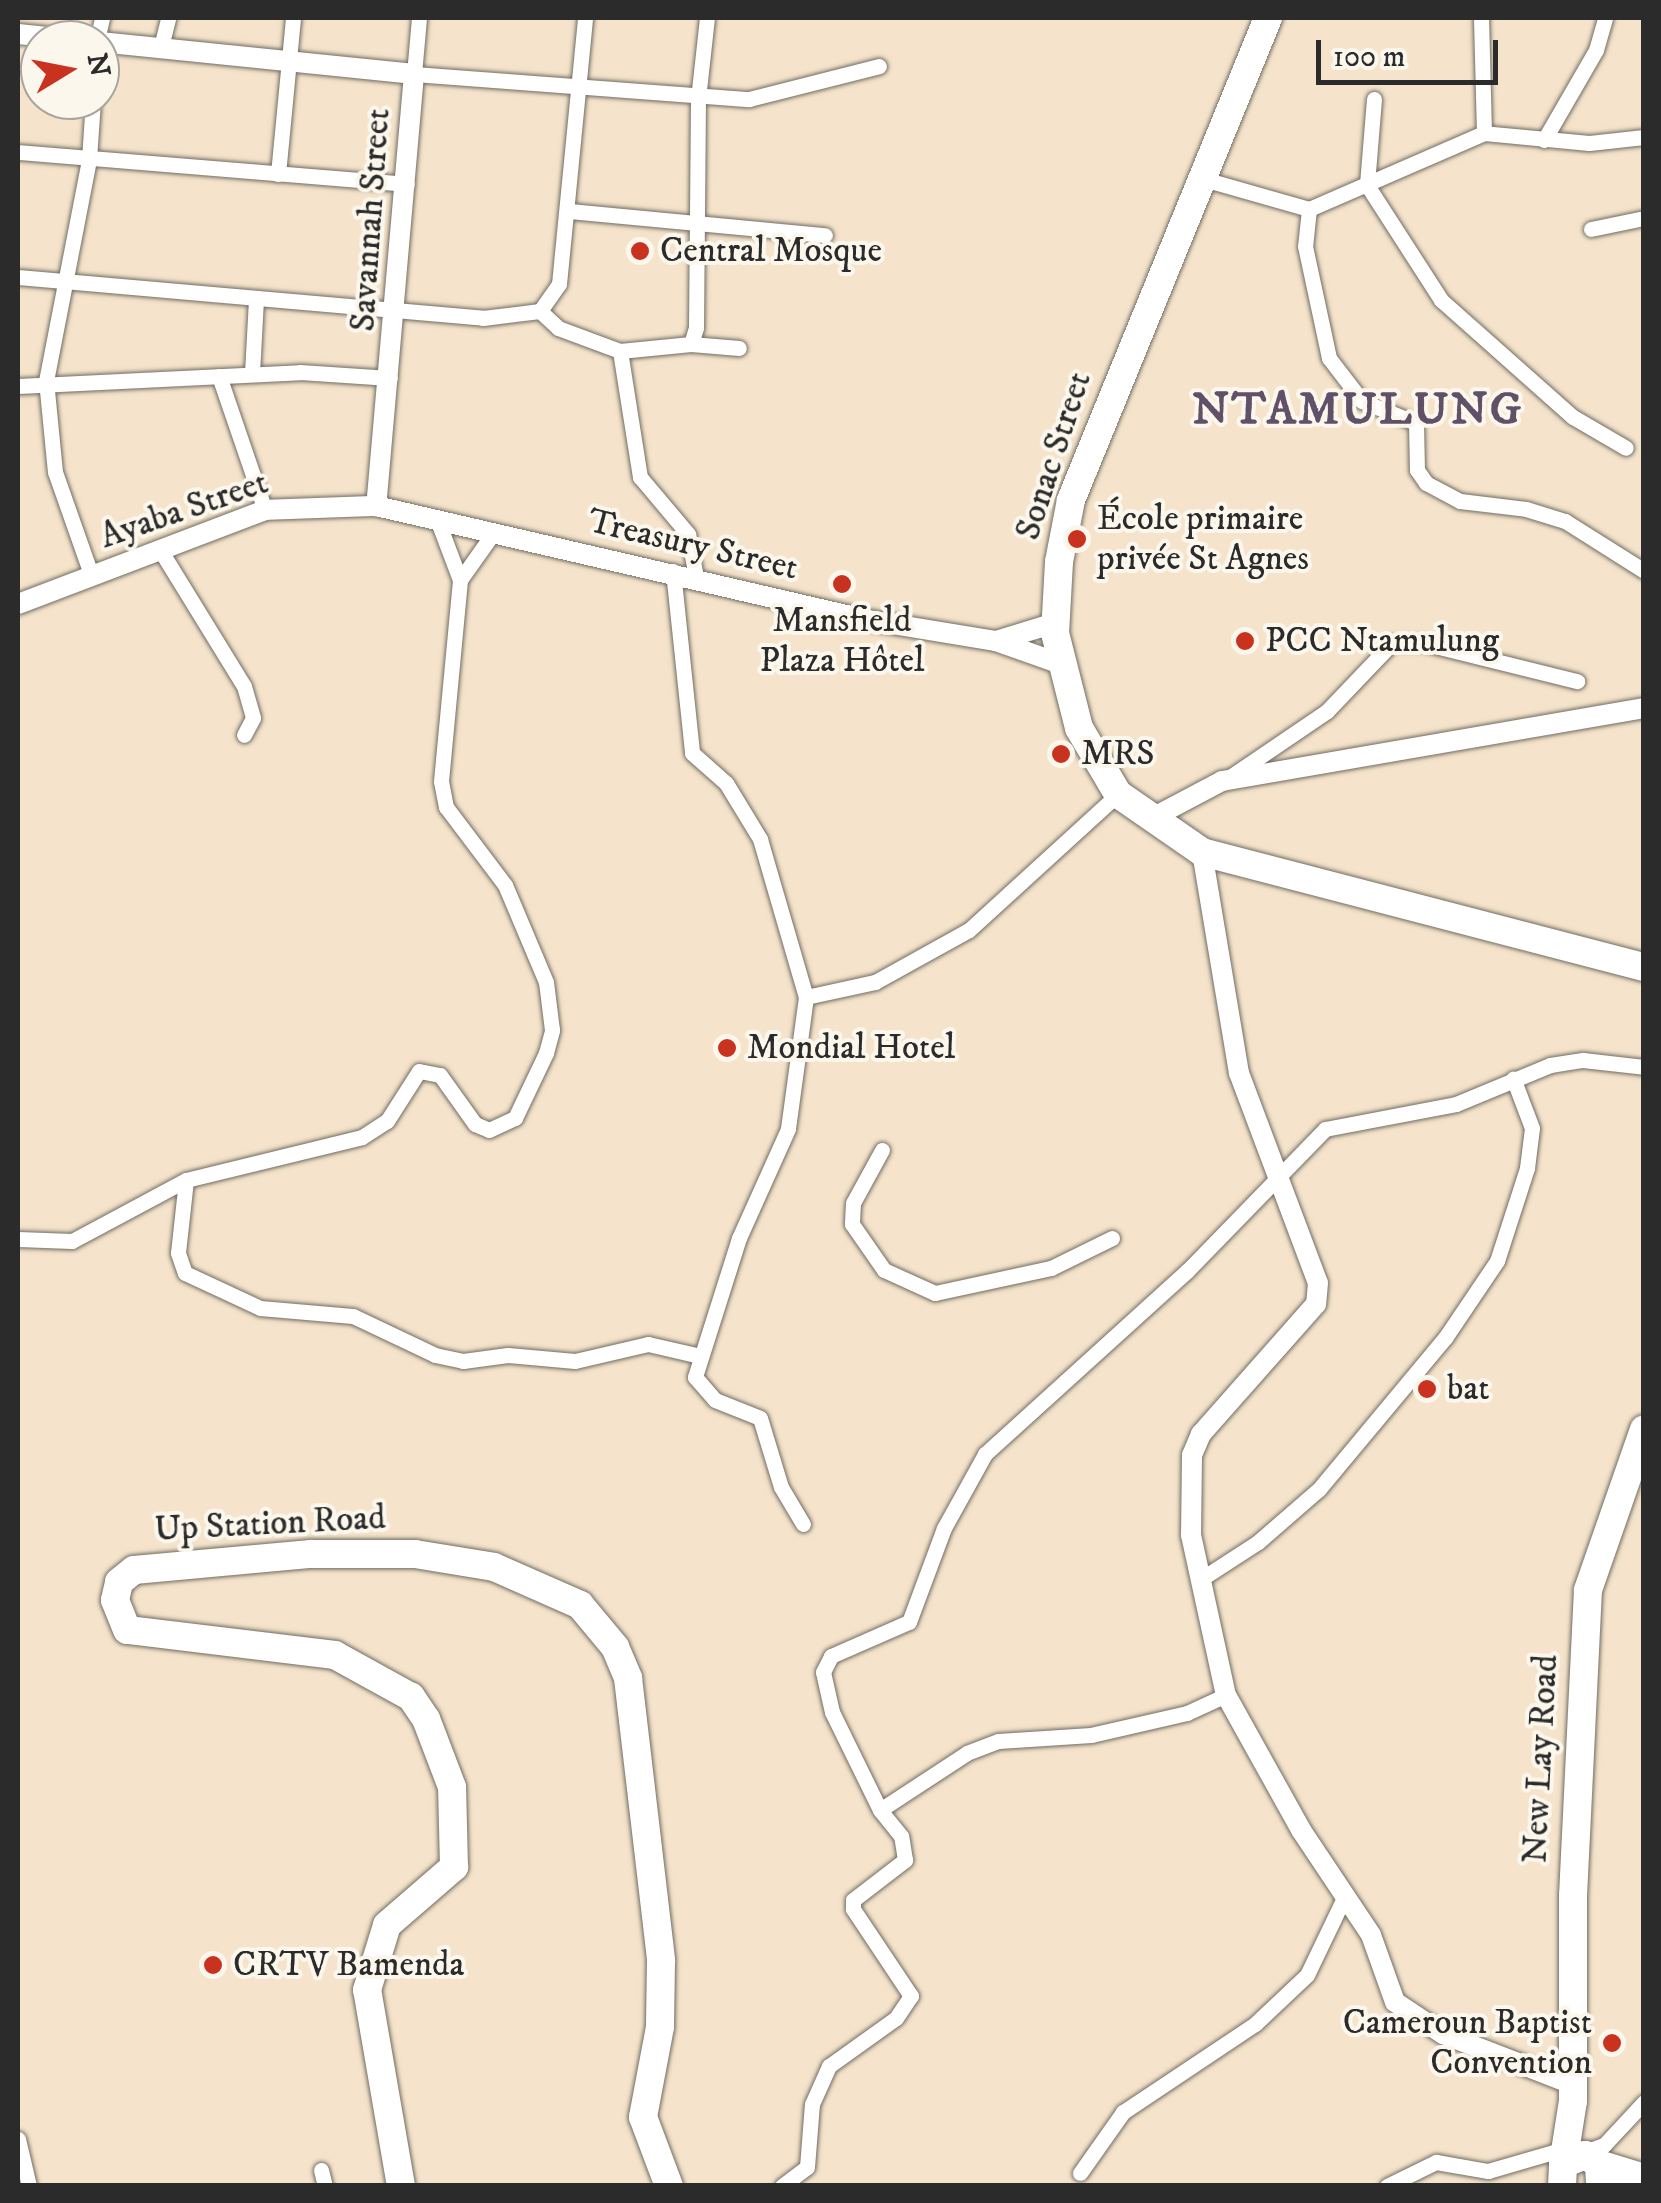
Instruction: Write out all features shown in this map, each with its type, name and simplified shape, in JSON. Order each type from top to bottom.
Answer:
[{"type":"highway","name":"Sonac Street","points":[[1268,18],[1207,180],[1124,362],[1072,500],[1055,624],[1078,728],[1118,794],[1202,852],[1644,967]]},
{"type":"highway","name":"New Lay Road","points":[[1582,2165],[1572,2093],[1573,1896],[1588,1590],[1644,1429]]},
{"type":"highway","name":"Up Station Road","points":[[401,2186],[368,1990],[387,1926],[454,1867],[452,1787],[426,1719],[410,1697],[335,1655],[127,1630],[115,1600],[120,1582],[134,1570],[326,1553],[415,1554],[494,1567],[580,1605],[615,1647],[628,1678],[661,1961],[660,2027],[643,2118],[669,2186]]},
{"type":"highway","points":[[1582,2165],[1644,2178]]},
{"type":"street","points":[[162,47],[168,18]]},
{"type":"street","points":[[278,174],[293,18]]},
{"type":"street","points":[[419,18],[414,74],[749,99],[880,66]]},
{"type":"street","points":[[18,277],[483,318],[540,311],[559,284],[570,211],[585,18]]},
{"type":"street","points":[[691,344],[700,218],[698,98],[707,18]]},
{"type":"street","points":[[1482,18],[1484,133]]},
{"type":"street","points":[[1544,140],[1596,50],[1606,18]]},
{"type":"street","name":"Savannah Street","points":[[120,43],[414,74],[397,312],[376,506]]},
{"type":"street","points":[[1374,99],[1367,184],[1441,300],[1573,417],[1626,448]]},
{"type":"street","points":[[92,120],[89,159],[46,380],[55,472],[92,577]]},
{"type":"street","points":[[1207,180],[1309,209],[1484,133],[1544,140],[1644,138]]},
{"type":"street","points":[[18,152],[406,184]]},
{"type":"street","points":[[1309,209],[1305,246],[1329,358],[1362,402],[1416,424],[1417,470],[1426,484],[1460,501],[1526,508],[1566,521],[1644,571]]},
{"type":"street","points":[[570,211],[700,218],[825,235]]},
{"type":"street","points":[[1590,229],[1644,218]]},
{"type":"street","points":[[252,374],[256,298]]},
{"type":"street","points":[[540,311],[558,328],[620,351],[691,344],[739,348]]},
{"type":"street","points":[[620,351],[640,477],[688,534],[696,577]]},
{"type":"street","points":[[18,386],[46,380],[252,374],[390,378]]},
{"type":"street","points":[[219,376],[265,510]]},
{"type":"street","name":"Treasury Street","points":[[376,506],[673,571],[868,620],[996,641],[1061,664]]},
{"type":"street","name":"Ayaba Street","points":[[18,604],[265,510],[376,506]]},
{"type":"street","points":[[437,520],[460,580]]},
{"type":"street","points":[[18,1239],[72,1241],[186,1180],[377,1131],[419,1070],[440,1075],[475,1124],[502,1128],[515,1118],[546,1053],[552,1030],[546,982],[505,884],[442,796],[448,666],[460,580],[494,532]]},
{"type":"street","points":[[159,548],[244,686],[253,718],[244,735]]},
{"type":"street","points":[[673,571],[692,753],[726,783],[760,838],[806,997],[788,1128],[739,1238],[694,1371],[701,1388],[760,1418],[780,1487],[803,1524]]},
{"type":"street","name":"Treasury Street","points":[[996,641],[1055,624]]},
{"type":"street","points":[[1154,817],[1222,781],[1327,711],[1392,643],[1423,643],[1576,681]]},
{"type":"street","points":[[1222,781],[1644,708]]},
{"type":"street","points":[[806,997],[875,982],[969,930],[1118,794]]},
{"type":"street","points":[[1202,852],[1224,1010],[1275,1182],[1318,1294],[1201,1434],[1192,1455],[1188,1510],[1226,1696],[1343,1900],[1371,1935],[1386,1984],[1410,2017],[1572,2093]]},
{"type":"street","points":[[782,2186],[807,2167],[812,2104],[828,2066],[896,2018],[911,1996],[853,1909],[853,1900],[905,1860],[901,1836],[880,1810],[824,1690],[831,1656],[909,1622],[944,1528],[985,1454],[1275,1182],[1326,1128],[1456,1104],[1513,1078],[1583,1060],[1644,1067]]},
{"type":"street","points":[[1202,1578],[1258,1542],[1318,1489],[1446,1338],[1497,1261],[1528,1168],[1532,1128],[1513,1078]]},
{"type":"street","points":[[882,1150],[853,1203],[852,1224],[884,1270],[935,1293],[1051,1268],[1112,1238]]},
{"type":"street","points":[[186,1180],[178,1253],[184,1272],[260,1308],[353,1316],[435,1355],[463,1361],[508,1355],[574,1361],[648,1344],[700,1356]]},
{"type":"street","points":[[880,1810],[966,1753],[998,1741],[1091,1735],[1187,1713],[1226,1696]]},
{"type":"street","points":[[1080,2173],[1123,2112],[1255,2024],[1307,1975],[1343,1900]]},
{"type":"street","points":[[1386,2186],[1436,2162],[1488,2171],[1582,2165],[1644,2102]]},
{"type":"street","points":[[18,2139],[29,2186]]},
{"type":"place","name":"Central Mosque","points":[[640,251]]},
{"type":"place","name":"École primaire privée St Agnes","points":[[1077,539]]},
{"type":"place","name":"Mansfield Plaza Hôtel","points":[[842,584]]},
{"type":"place","name":"PCC Ntamulung","points":[[1245,641]]},
{"type":"place","name":"MRS","points":[[1061,754]]},
{"type":"place","name":"Mondial Hotel","points":[[727,1048]]},
{"type":"place","name":"bat","points":[[1427,1389]]},
{"type":"place","name":"CRTV Bamenda","points":[[213,1965]]},
{"type":"place","name":"Cameroun Baptist Convention","points":[[1612,2043]]},
{"type":"district","name":"NTAMULUNG","points":[[1358,411]]}]
